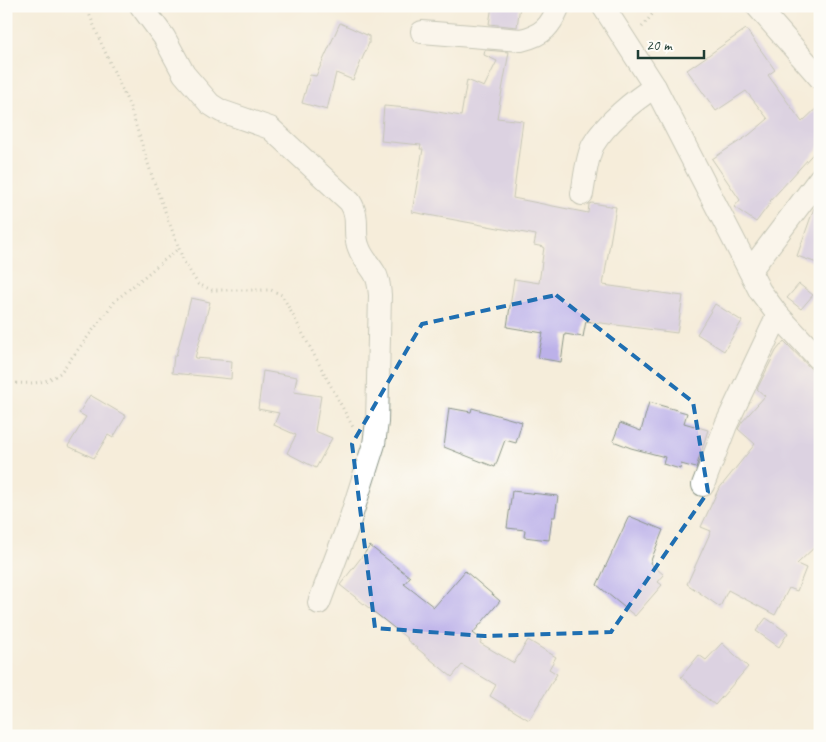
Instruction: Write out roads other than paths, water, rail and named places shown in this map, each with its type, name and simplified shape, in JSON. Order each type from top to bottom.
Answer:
[{"type":"street","points":[[141,6],[164,37],[184,74],[210,104],[221,111],[270,128],[350,202],[356,215],[359,250],[375,273],[378,281],[380,295],[377,422],[369,459],[349,523],[320,603]]},
{"type":"street","points":[[422,32],[520,40],[533,37],[547,29],[559,6]]},
{"type":"street","points":[[603,6],[655,87],[760,290],[778,315],[820,360]]},
{"type":"street","points":[[757,6],[820,78]]},
{"type":"street","points":[[582,194],[593,145],[639,97],[655,87]]},
{"type":"street","points":[[750,271],[820,178]]},
{"type":"street","points":[[703,484],[726,425],[778,315]]}]
